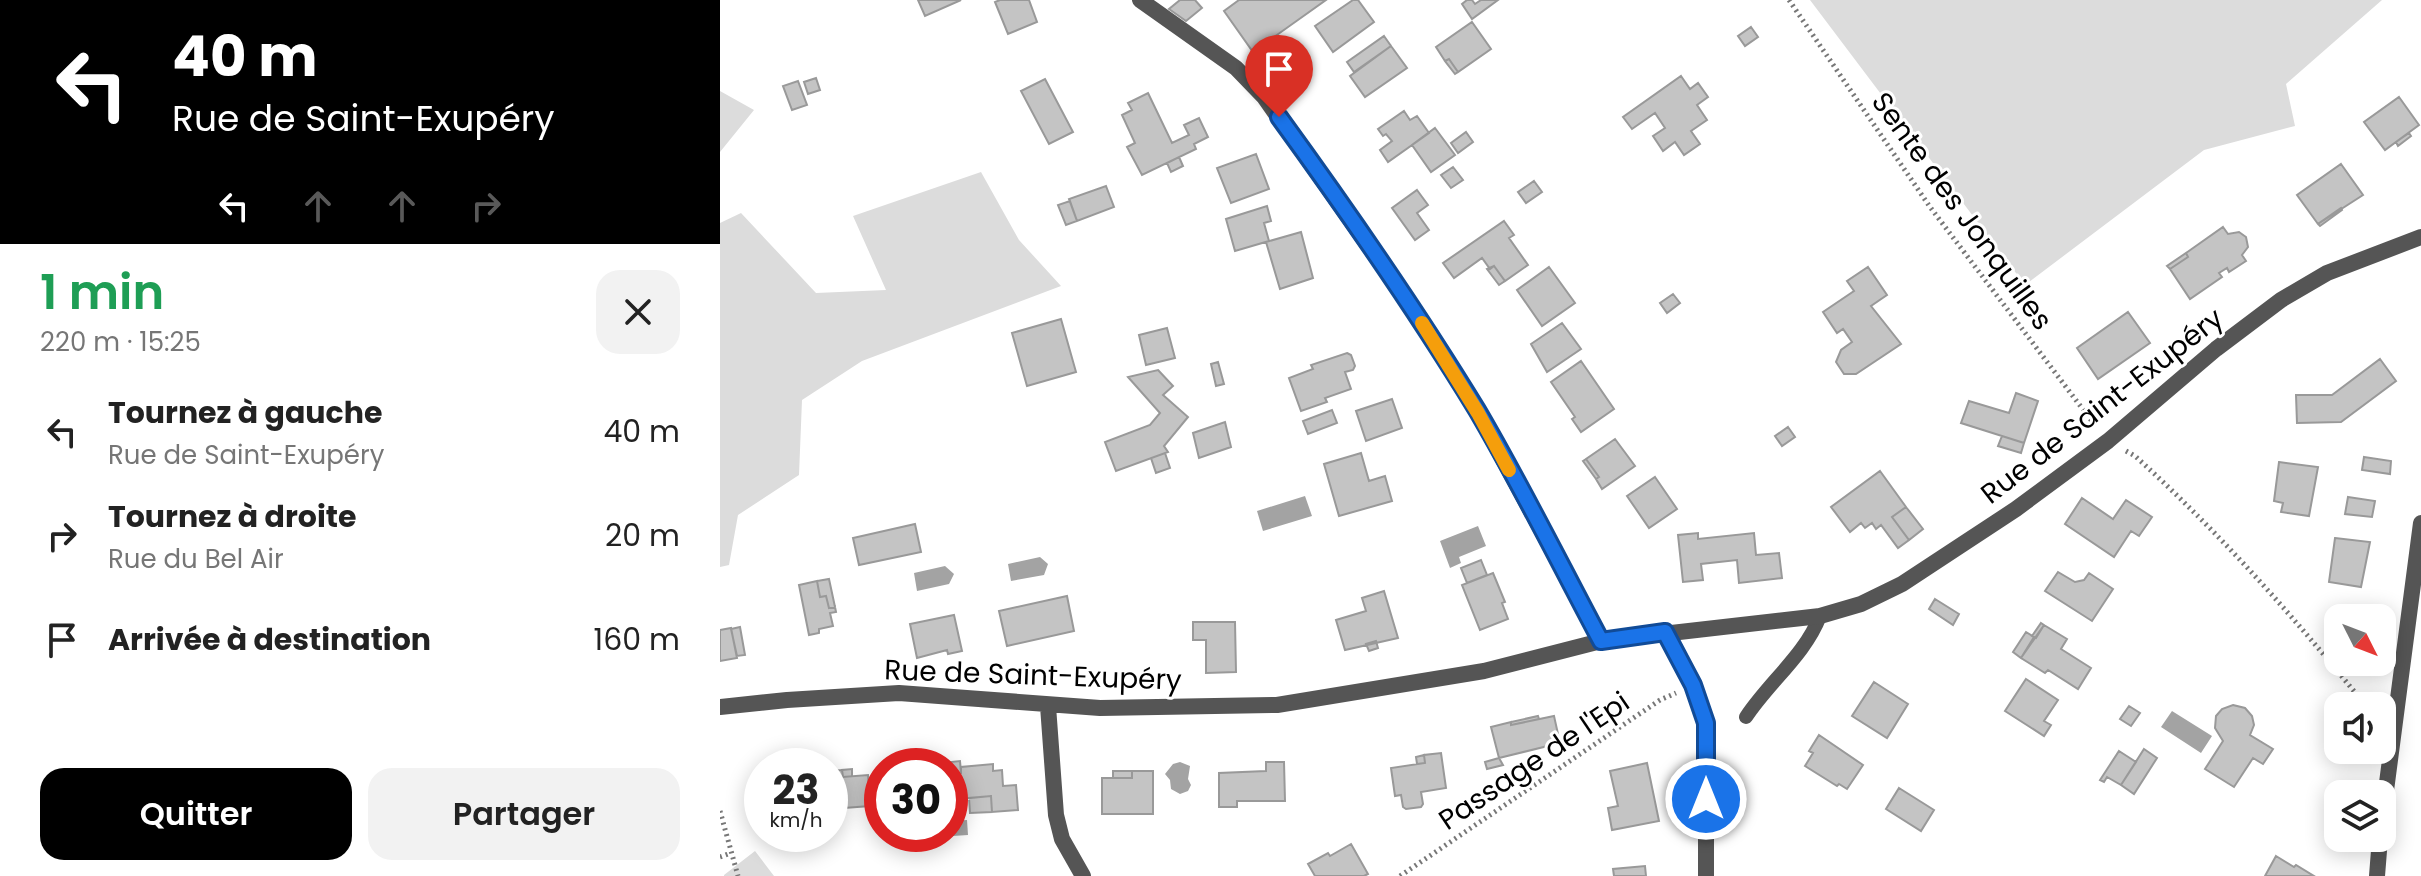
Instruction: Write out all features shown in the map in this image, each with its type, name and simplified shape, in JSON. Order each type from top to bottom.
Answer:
[{"type":"street","points":[[1140,0],[1236,68],[1273,109],[1450,367],[1601,641]]},
{"type":"street","name":"Rue de Saint-Exupéry","points":[[720,707],[899,693],[1048,706],[1168,709],[1277,705],[1484,671],[1601,641],[1820,616],[1861,604],[1902,584],[2016,509],[2108,441],[2216,349],[2281,300],[2327,273],[2421,237]]},
{"type":"street","points":[[2387,780],[2421,523]]},
{"type":"street","points":[[1665,632],[1693,685],[1706,723],[1706,876]]},
{"type":"street","points":[[1048,706],[1056,815],[1062,839],[1083,876]]},
{"type":"street","points":[[2377,876],[2379,852]]},
{"type":"lane","points":[[1746,717],[1760,696],[1812,636],[1820,616]]},
{"type":"path","name":"Sente des Jonquilles","points":[[1789,0],[1930,207],[2108,441]]},
{"type":"path","points":[[2108,441],[2135,456],[2205,521],[2291,613],[2355,692]]},
{"type":"path","name":"Passage de l'Epi","points":[[1400,876],[1660,700],[1693,685]]},
{"type":"path","points":[[720,811],[738,876]]},
{"type":"path","points":[[720,857],[731,853]]},
{"type":"shaded area","points":[[1810,0],[2382,0],[2286,84],[2295,126],[2204,150],[2025,285]]},
{"type":"shaded area","points":[[720,91],[754,110],[720,152]]},
{"type":"shaded area","points":[[981,172],[1019,240],[1061,286],[862,361],[802,400],[799,475],[738,515],[729,565],[720,567],[720,223],[741,213],[816,293],[886,290],[853,216]]},
{"type":"shaded area","points":[[1305,496],[1312,516],[1263,531],[1257,511]]},
{"type":"shaded area","points":[[1478,526],[1486,546],[1459,557],[1461,563],[1450,568],[1440,541]]},
{"type":"shaded area","points":[[1040,557],[1048,564],[1044,575],[1011,581],[1008,564]]},
{"type":"shaded area","points":[[945,566],[954,574],[949,584],[917,591],[914,573]]},
{"type":"shaded area","points":[[2172,711],[2212,736],[2201,753],[2161,727]]},
{"type":"shaded area","points":[[1180,762],[1190,766],[1188,779],[1191,785],[1188,791],[1180,794],[1171,789],[1170,780],[1165,774],[1173,764]]},
{"type":"shaded area","points":[[756,852],[774,876],[724,876]]},
{"type":"building","points":[[918,0],[961,0],[925,16]]},
{"type":"building","points":[[1029,0],[1037,22],[1008,34],[995,2]]},
{"type":"building","points":[[1180,0],[1195,0],[1202,8],[1186,21],[1169,9]]},
{"type":"building","points":[[1239,0],[1326,0],[1253,52],[1224,11]]},
{"type":"building","points":[[1353,0],[1358,0],[1374,22],[1333,52],[1315,26]]},
{"type":"building","points":[[1467,0],[1475,4],[1481,0],[1498,0],[1472,19],[1462,4]]},
{"type":"building","points":[[1472,22],[1491,49],[1458,72],[1449,59],[1445,61],[1436,47]]},
{"type":"building","points":[[1751,27],[1758,37],[1745,46],[1738,36]]},
{"type":"building","points":[[1384,36],[1391,46],[1354,72],[1347,62]]},
{"type":"building","points":[[1391,46],[1407,68],[1365,97],[1350,76]]},
{"type":"building","points":[[1449,59],[1458,72],[1455,74],[1445,61]]},
{"type":"building","points":[[1681,76],[1690,89],[1698,83],[1708,97],[1697,105],[1707,120],[1691,131],[1700,144],[1684,155],[1675,142],[1663,151],[1653,136],[1665,128],[1655,113],[1632,129],[1623,117]]},
{"type":"building","points":[[816,78],[820,90],[808,94],[804,82]]},
{"type":"building","points":[[1045,79],[1073,132],[1049,144],[1021,91]]},
{"type":"building","points":[[798,81],[807,105],[792,110],[783,86]]},
{"type":"building","points":[[1148,93],[1172,143],[1189,135],[1184,125],[1199,118],[1208,137],[1194,144],[1196,149],[1142,175],[1127,147],[1135,143],[1122,115],[1132,110],[1128,103]]},
{"type":"building","points":[[2399,97],[2419,125],[2385,150],[2364,122]]},
{"type":"building","points":[[1404,111],[1410,120],[1417,116],[1429,133],[1388,162],[1380,150],[1392,141],[1378,129]]},
{"type":"building","points":[[1435,128],[1455,155],[1431,172],[1412,145]]},
{"type":"building","points":[[1466,132],[1473,142],[1458,153],[1451,143]]},
{"type":"building","points":[[2409,133],[2411,136],[2398,146],[2396,142]]},
{"type":"building","points":[[1256,154],[1269,189],[1231,203],[1217,168]]},
{"type":"building","points":[[1179,157],[1183,166],[1171,172],[1167,163]]},
{"type":"building","points":[[2341,164],[2363,195],[2318,224],[2297,195]]},
{"type":"building","points":[[1453,167],[1463,180],[1451,188],[1441,175]]},
{"type":"building","points":[[1534,181],[1542,192],[1526,203],[1518,192]]},
{"type":"building","points":[[1106,186],[1114,207],[1077,221],[1069,199]]},
{"type":"building","points":[[1417,190],[1428,205],[1417,213],[1429,230],[1415,240],[1392,208]]},
{"type":"building","points":[[1070,201],[1077,221],[1066,225],[1058,205]]},
{"type":"building","points":[[1267,206],[1271,221],[1264,223],[1269,241],[1235,251],[1226,219]]},
{"type":"building","points":[[2341,208],[2320,226],[2318,224]]},
{"type":"building","points":[[1504,221],[1514,235],[1509,238],[1528,265],[1505,281],[1494,266],[1490,269],[1482,258],[1454,278],[1443,263]]},
{"type":"building","points":[[2223,227],[2228,234],[2239,232],[2246,237],[2248,247],[2242,255],[2246,261],[2229,272],[2227,268],[2219,273],[2222,277],[2190,299],[2170,269],[2188,257],[2186,253]]},
{"type":"building","points":[[1301,232],[1313,278],[1280,289],[1266,242]]},
{"type":"building","points":[[2186,253],[2188,257],[2170,269],[2167,266]]},
{"type":"building","points":[[1494,266],[1505,281],[1499,285],[1487,269]]},
{"type":"building","points":[[1549,267],[1575,303],[1542,326],[1517,290]]},
{"type":"building","points":[[1868,267],[1887,295],[1871,306],[1901,344],[1856,374],[1844,374],[1836,362],[1841,350],[1852,342],[1843,329],[1837,333],[1823,312],[1854,291],[1847,281]]},
{"type":"building","points":[[1673,294],[1680,303],[1667,313],[1660,303]]},
{"type":"building","points":[[2128,312],[2150,343],[2098,379],[2077,348]]},
{"type":"building","points":[[1061,319],[1076,372],[1027,386],[1012,333]]},
{"type":"building","points":[[1562,323],[1581,349],[1547,372],[1531,344]]},
{"type":"building","points":[[1167,328],[1175,358],[1146,365],[1139,335]]},
{"type":"building","points":[[1347,353],[1355,366],[1353,370],[1345,372],[1351,389],[1301,411],[1289,378],[1313,369],[1311,365]]},
{"type":"building","points":[[2380,359],[2396,381],[2341,422],[2297,423],[2296,395],[2332,395]]},
{"type":"building","points":[[1581,361],[1614,409],[1581,432],[1572,419],[1575,417],[1551,382]]},
{"type":"building","points":[[1218,362],[1224,384],[1216,386],[1211,364]]},
{"type":"building","points":[[1158,370],[1173,386],[1163,395],[1188,417],[1164,446],[1168,452],[1116,471],[1105,442],[1150,425],[1160,413],[1128,377]]},
{"type":"building","points":[[2016,393],[2038,401],[2024,443],[1961,423],[1969,401],[2009,413]]},
{"type":"building","points":[[1392,399],[1402,428],[1366,441],[1356,411]]},
{"type":"building","points":[[1332,410],[1337,423],[1308,434],[1303,421]]},
{"type":"building","points":[[1225,422],[1231,447],[1199,458],[1193,433]]},
{"type":"building","points":[[1788,427],[1795,437],[1782,446],[1775,436]]},
{"type":"building","points":[[2002,436],[2024,443],[2021,453],[1998,446]]},
{"type":"building","points":[[1615,439],[1635,466],[1602,489],[1596,479],[1599,477],[1586,459]]},
{"type":"building","points":[[1165,453],[1170,468],[1156,473],[1151,458]]},
{"type":"building","points":[[1361,453],[1369,481],[1385,476],[1392,501],[1339,516],[1324,464]]},
{"type":"building","points":[[2364,457],[2391,461],[2390,474],[2362,470]]},
{"type":"building","points":[[1586,459],[1599,477],[1596,479],[1583,461]]},
{"type":"building","points":[[2279,462],[2318,467],[2309,516],[2281,512],[2283,503],[2274,501]]},
{"type":"building","points":[[1880,471],[1906,507],[1892,517],[1909,540],[1898,548],[1881,525],[1876,529],[1872,523],[1865,528],[1861,523],[1850,532],[1831,507]]},
{"type":"building","points":[[1655,477],[1677,509],[1649,528],[1627,496]]},
{"type":"building","points":[[2348,497],[2375,501],[2372,517],[2345,514]]},
{"type":"building","points":[[2082,498],[2113,519],[2126,500],[2152,517],[2139,536],[2131,531],[2114,557],[2065,524]]},
{"type":"building","points":[[1906,507],[1923,529],[1909,540],[1892,517]]},
{"type":"building","points":[[915,524],[921,552],[859,565],[853,538]]},
{"type":"building","points":[[1698,533],[1698,539],[1754,533],[1756,555],[1779,553],[1782,578],[1739,583],[1737,560],[1701,564],[1703,580],[1683,582],[1678,535]]},
{"type":"building","points":[[2335,538],[2370,542],[2361,587],[2329,582]]},
{"type":"building","points":[[1481,560],[1487,575],[1467,583],[1461,568]]},
{"type":"building","points":[[2058,572],[2075,582],[2084,580],[2089,573],[2113,589],[2092,621],[2045,591]]},
{"type":"building","points":[[1493,573],[1505,602],[1502,603],[1508,619],[1480,630],[1462,585]]},
{"type":"building","points":[[829,579],[835,607],[829,608],[826,596],[820,597],[817,581]]},
{"type":"building","points":[[817,581],[820,597],[826,596],[829,608],[835,607],[836,612],[830,613],[833,626],[809,635],[799,585]]},
{"type":"building","points":[[1384,591],[1398,638],[1345,650],[1336,620],[1366,611],[1362,598]]},
{"type":"building","points":[[1067,596],[1074,631],[1007,646],[999,611]]},
{"type":"building","points":[[1935,599],[1959,614],[1953,625],[1929,609]]},
{"type":"building","points":[[954,615],[962,651],[948,654],[947,650],[917,658],[910,624]]},
{"type":"building","points":[[1193,622],[1235,622],[1236,672],[1206,673],[1206,640],[1193,640]]},
{"type":"building","points":[[2041,623],[2044,625],[2036,638],[2032,636]]},
{"type":"building","points":[[2044,625],[2067,639],[2061,649],[2091,668],[2078,689],[2021,658]]},
{"type":"building","points":[[740,627],[745,655],[737,656],[731,629]]},
{"type":"building","points":[[731,628],[737,658],[720,661],[720,630]]},
{"type":"building","points":[[2026,632],[2034,637],[2021,658],[2013,652]]},
{"type":"building","points":[[1376,641],[1378,648],[1369,651],[1366,644]]},
{"type":"building","points":[[2026,679],[2058,700],[2044,721],[2051,725],[2044,736],[2005,711]]},
{"type":"building","points":[[1874,682],[1908,704],[1887,738],[1852,716]]},
{"type":"building","points":[[2233,705],[2245,708],[2252,716],[2254,725],[2250,735],[2273,749],[2263,764],[2253,758],[2234,787],[2205,769],[2223,741],[2215,728],[2216,716],[2222,709]]},
{"type":"building","points":[[2129,706],[2140,713],[2131,726],[2120,719]]},
{"type":"building","points":[[1538,716],[1539,719],[1511,725],[1511,722]]},
{"type":"building","points":[[1554,716],[1560,743],[1499,758],[1491,727]]},
{"type":"building","points":[[1819,735],[1863,765],[1847,789],[1805,766],[1813,753],[1809,751]]},
{"type":"building","points":[[2144,749],[2157,758],[2134,794],[2121,785]]},
{"type":"building","points":[[2119,751],[2136,762],[2121,785],[2107,777],[2104,782],[2100,780]]},
{"type":"building","points":[[1441,753],[1446,788],[1421,792],[1421,807],[1406,809],[1401,795],[1395,796],[1391,768],[1425,763],[1424,755]]},
{"type":"building","points":[[1424,755],[1425,763],[1417,764],[1416,757]]},
{"type":"building","points":[[1499,758],[1503,765],[1487,769],[1485,762]]},
{"type":"building","points":[[1266,762],[1284,762],[1285,801],[1237,801],[1237,807],[1219,807],[1219,773],[1266,771]]},
{"type":"building","points":[[1647,763],[1659,821],[1612,830],[1608,808],[1618,806],[1610,771]]},
{"type":"building","points":[[993,764],[993,771],[1002,770],[1003,786],[1016,785],[1018,810],[992,812],[991,796],[968,798],[968,766]]},
{"type":"building","points":[[1113,771],[1132,771],[1132,778],[1113,778]]},
{"type":"building","points":[[1132,771],[1153,771],[1153,814],[1102,814],[1102,778],[1132,778]]},
{"type":"building","points":[[864,775],[864,806],[848,808],[848,777]]},
{"type":"building","points":[[1899,788],[1934,810],[1921,831],[1886,809]]},
{"type":"building","points":[[991,796],[992,812],[970,813],[969,798]]},
{"type":"building","points":[[1351,844],[1368,874],[1315,876],[1308,864]]},
{"type":"building","points":[[2276,856],[2294,867],[2296,865],[2314,876],[2265,876]]},
{"type":"building","points":[[1645,866],[1646,876],[1614,876],[1613,869]]},
{"type":"slow traffic","points":[[1422,323],[1509,470]]},
{"type":"route","points":[[1279,117],[1428,331],[1478,413],[1601,641],[1665,632],[1693,685],[1706,723],[1706,799]]}]
